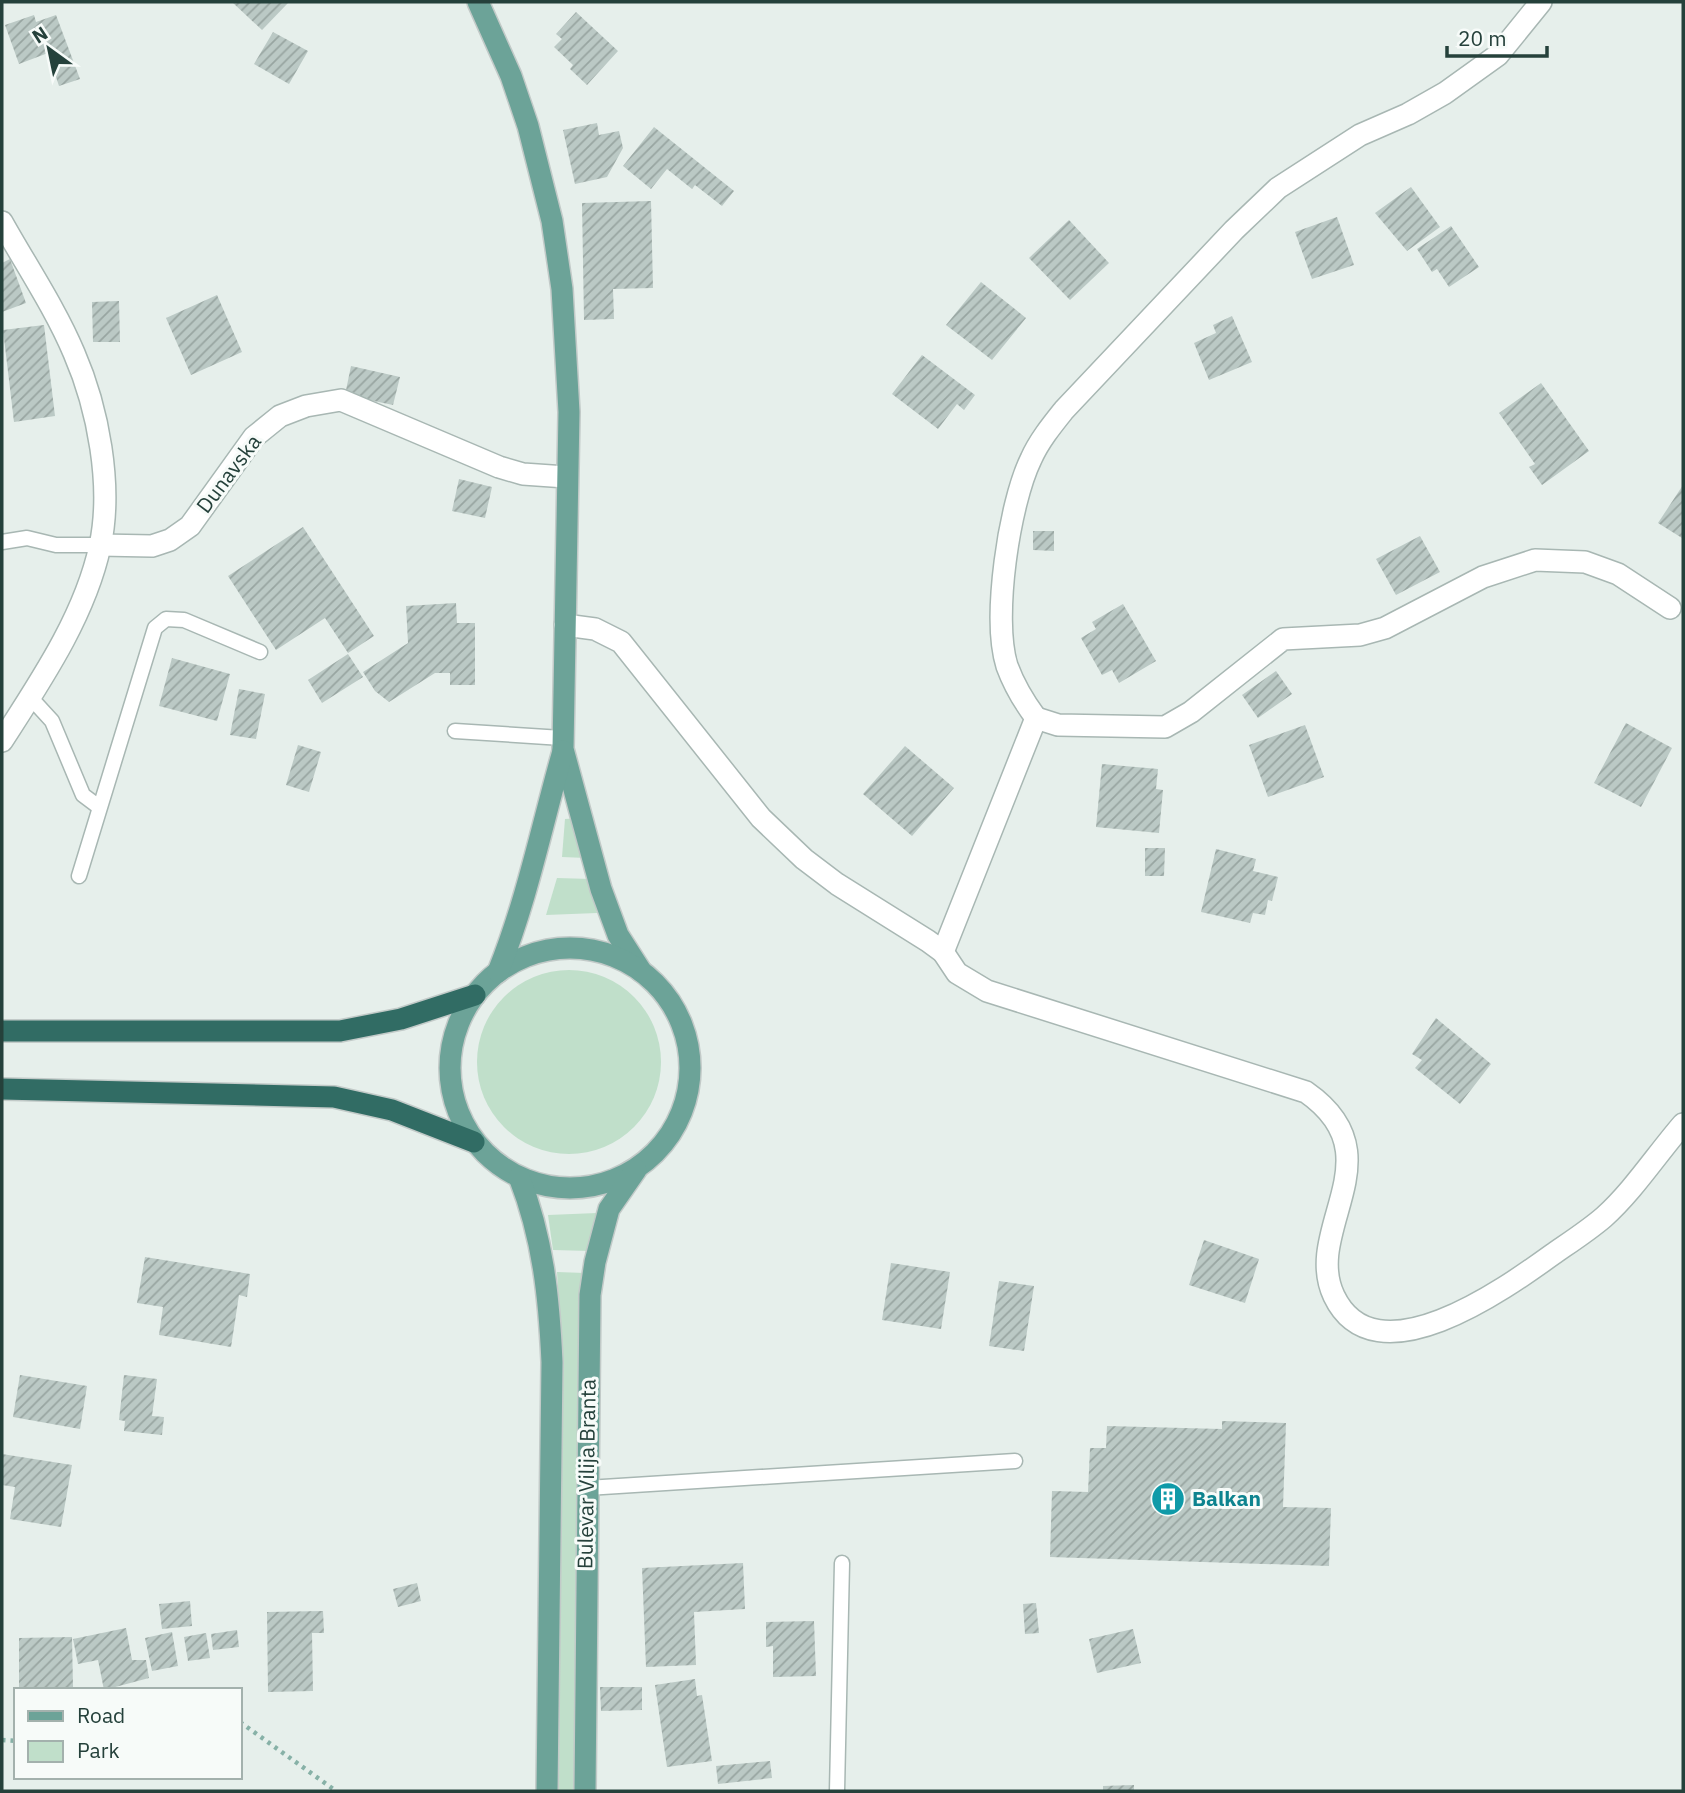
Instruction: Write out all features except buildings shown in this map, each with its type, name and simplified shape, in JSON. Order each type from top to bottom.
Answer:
[{"type":"highway","points":[[2,1031],[340,1031],[401,1019],[475,995]]},
{"type":"highway","points":[[2,1089],[334,1097],[392,1110],[474,1142]]},
{"type":"main road","points":[[478,2],[521,103],[552,221],[566,346],[569,412],[563,743],[529,884],[498,972]]},
{"type":"main road","points":[[563,743],[595,872],[618,934],[641,971]]},
{"type":"main road","points":[[580,948],[601,952],[641,971],[657,984],[680,1019],[690,1060],[686,1101],[667,1139],[637,1168],[609,1182],[579,1188],[548,1187],[519,1177],[487,1156],[474,1142],[456,1108],[449,1069],[456,1030],[475,995],[498,972],[537,953],[580,948]]},
{"type":"main road","name":"Bulevar Vilija Branta","points":[[585,1791],[588,1334],[595,1262],[609,1209],[637,1168]]},
{"type":"main road","name":"Bulevar Vilija Branta","points":[[519,1177],[540,1238],[550,1304],[552,1362],[547,1791]]},
{"type":"street","points":[[1541,2],[1498,55],[1456,86],[1408,114],[1360,135],[1278,188],[1234,230],[1073,400],[1044,436],[1021,481],[1007,547],[1003,588],[1003,642],[1007,665],[1021,698],[1035,718],[1058,725],[1165,727],[1191,712],[1283,639],[1360,635],[1385,628],[1483,577],[1535,559],[1585,562],[1618,574],[1670,608]]},
{"type":"street","points":[[2,222],[73,350],[94,407],[102,465],[100,545],[89,584],[30,697],[2,741]]},
{"type":"street","name":"Dunavska","points":[[100,545],[152,546],[170,540],[190,526],[254,437],[280,416],[306,406],[341,400],[499,467],[523,474],[566,477]]},
{"type":"street","points":[[565,625],[595,629],[621,642],[761,818],[804,859],[837,884],[943,952],[957,973],[987,991],[1306,1092],[1326,1106],[1336,1117],[1343,1138],[1346,1171],[1343,1200],[1327,1259],[1328,1278],[1335,1298],[1349,1315],[1364,1325],[1382,1331],[1402,1330],[1445,1320],[1485,1302],[1604,1217],[1683,1124]]},
{"type":"street","points":[[943,952],[1035,718]]},
{"type":"lane","points":[[2,542],[27,538],[55,545],[100,545]]},
{"type":"lane","points":[[79,876],[155,628],[166,619],[184,620],[260,652]]},
{"type":"lane","points":[[30,697],[52,721],[83,796],[99,807]]},
{"type":"lane","points":[[454,730],[563,743]]},
{"type":"lane","points":[[587,1488],[1014,1461]]},
{"type":"lane","points":[[837,1791],[842,1563]]},
{"type":"path","points":[[242,1723],[336,1791]]},
{"type":"green space","points":[[581,818],[586,858],[562,857],[565,819]]},
{"type":"green space","points":[[557,878],[591,879],[597,913],[546,915]]},
{"type":"green space","points":[[569,970],[604,977],[634,997],[654,1027],[661,1062],[654,1097],[634,1127],[604,1147],[569,1154],[534,1147],[504,1127],[484,1097],[477,1062],[484,1027],[504,997],[534,977]]},
{"type":"green space","points":[[597,1213],[590,1251],[553,1250],[548,1215]]},
{"type":"green space","points":[[557,1272],[585,1273],[580,1791],[559,1791],[561,1337]]},
{"type":"place","name":"Balkan","points":[[1168,1499]]}]
